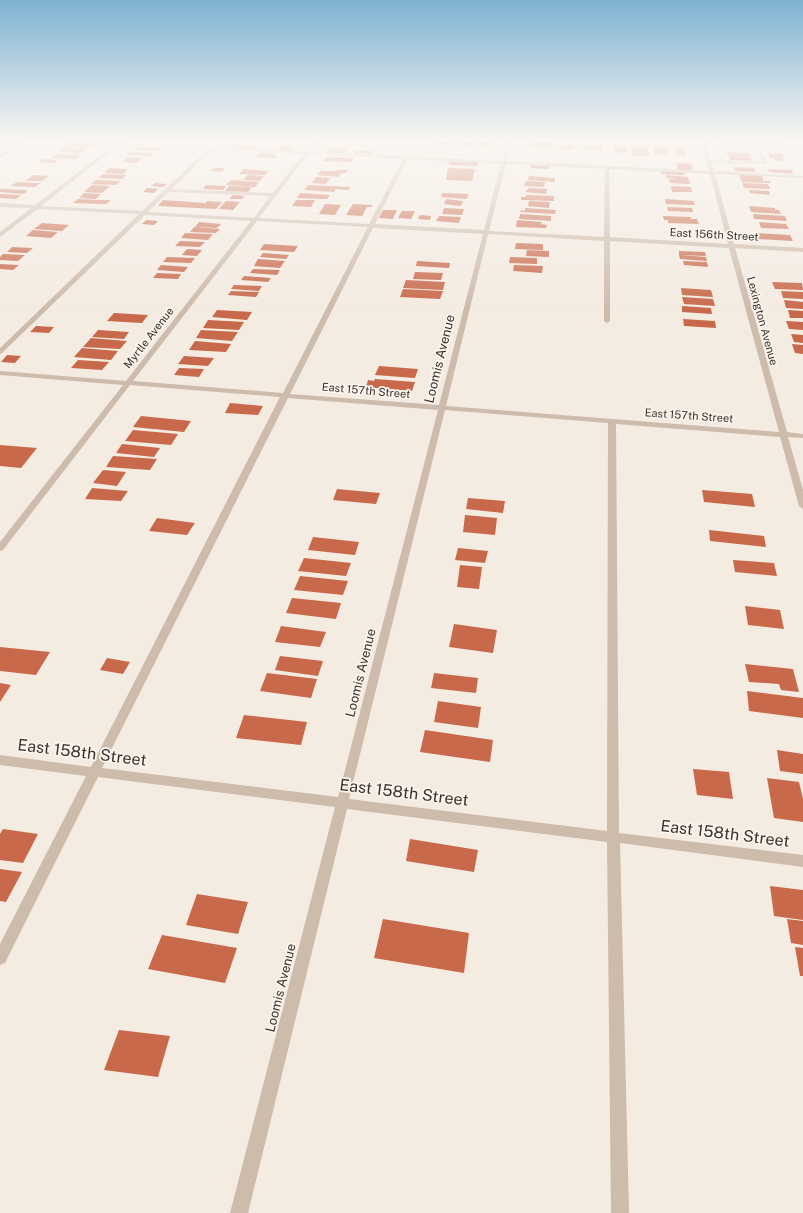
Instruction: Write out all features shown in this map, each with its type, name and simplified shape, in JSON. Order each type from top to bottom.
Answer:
[{"type":"street","points":[[0,235],[48,198]]},
{"type":"street","points":[[0,352],[160,198]]},
{"type":"street","name":"Myrtle Avenue","points":[[0,548],[271,198]]},
{"type":"street","points":[[0,958],[385,198]]},
{"type":"street","name":"Loomis Avenue","points":[[239,1213],[495,198]]},
{"type":"street","points":[[607,198],[607,320]]},
{"type":"street","name":"Lexington Avenue","points":[[718,198],[803,506]]},
{"type":"street","name":"East 156th Street","points":[[0,205],[803,250]]},
{"type":"street","name":"East 157th Street","points":[[0,373],[803,436]]},
{"type":"street","points":[[612,421],[613,836],[620,1213]]},
{"type":"street","name":"East 158th Street","points":[[0,760],[803,861]]},
{"type":"building","points":[[0,198],[18,198],[16,199]]},
{"type":"building","points":[[79,198],[97,198],[96,199]]},
{"type":"building","points":[[230,198],[243,198],[242,199],[229,199]]},
{"type":"building","points":[[297,198],[328,198],[327,199]]},
{"type":"building","points":[[449,198],[467,198],[467,199]]},
{"type":"building","points":[[521,198],[554,198],[554,201],[521,200]]},
{"type":"building","points":[[78,199],[111,200],[106,204],[73,203]]},
{"type":"building","points":[[446,199],[463,201],[461,206],[444,204]]},
{"type":"building","points":[[665,199],[694,201],[695,205],[666,204]]},
{"type":"building","points":[[163,200],[206,203],[207,201],[222,202],[216,209],[158,206]]},
{"type":"building","points":[[296,200],[315,200],[311,207],[292,206]]},
{"type":"building","points":[[226,201],[240,202],[233,210],[219,209]]},
{"type":"building","points":[[529,201],[550,202],[549,208],[528,206]]},
{"type":"building","points":[[325,204],[341,205],[335,215],[319,214]]},
{"type":"building","points":[[353,204],[373,205],[371,207],[367,207],[362,216],[346,215]]},
{"type":"building","points":[[749,206],[775,208],[775,210],[779,210],[781,214],[751,212]]},
{"type":"building","points":[[667,207],[692,208],[693,212],[668,211]]},
{"type":"building","points":[[444,208],[464,209],[462,215],[442,214]]},
{"type":"building","points":[[525,208],[556,210],[555,214],[520,212],[521,210],[525,211]]},
{"type":"building","points":[[383,210],[397,210],[393,219],[379,218]]},
{"type":"building","points":[[402,211],[415,211],[411,219],[398,218]]},
{"type":"building","points":[[520,214],[551,216],[551,221],[519,219]]},
{"type":"building","points":[[753,214],[785,216],[787,221],[754,219]]},
{"type":"building","points":[[420,215],[431,216],[430,220],[418,219]]},
{"type":"building","points":[[439,216],[461,217],[459,223],[436,221]]},
{"type":"building","points":[[663,216],[691,217],[691,219],[697,219],[699,224],[668,223],[668,220],[664,220]]},
{"type":"building","points":[[146,220],[158,221],[154,225],[142,224]]},
{"type":"building","points":[[517,220],[542,222],[541,224],[547,225],[546,228],[516,227]]},
{"type":"building","points":[[199,222],[221,224],[217,228],[195,227]]},
{"type":"building","points":[[759,222],[786,224],[789,229],[761,228]]},
{"type":"building","points":[[42,223],[69,225],[62,231],[34,229]]},
{"type":"building","points":[[194,227],[220,229],[216,233],[190,232]]},
{"type":"building","points":[[33,230],[58,232],[51,238],[26,236]]},
{"type":"building","points":[[185,233],[213,234],[208,240],[181,238]]},
{"type":"building","points":[[756,233],[790,235],[793,241],[758,239]]},
{"type":"building","points":[[180,241],[205,242],[200,247],[175,246]]},
{"type":"building","points":[[516,243],[543,244],[543,250],[515,249]]},
{"type":"building","points":[[264,244],[298,246],[294,252],[260,250]]},
{"type":"building","points":[[12,247],[33,248],[27,253],[7,252]]},
{"type":"building","points":[[187,249],[202,250],[197,256],[182,255]]},
{"type":"building","points":[[527,250],[549,251],[549,257],[526,256]]},
{"type":"building","points":[[679,251],[705,252],[706,256],[679,255]]},
{"type":"building","points":[[263,253],[289,255],[286,259],[260,257]]},
{"type":"building","points":[[3,254],[25,255],[18,261],[0,260],[0,257]]},
{"type":"building","points":[[679,255],[706,257],[707,261],[680,259]]},
{"type":"building","points":[[167,257],[195,258],[191,263],[163,262]]},
{"type":"building","points":[[510,257],[537,258],[537,264],[509,263]]},
{"type":"building","points":[[258,259],[285,261],[280,268],[254,266]]},
{"type":"building","points":[[417,261],[450,263],[449,268],[416,266]]},
{"type":"building","points":[[683,261],[707,262],[708,267],[684,265]]},
{"type":"building","points":[[0,264],[19,265],[13,270],[0,269]]},
{"type":"building","points":[[161,265],[188,267],[184,272],[157,270]]},
{"type":"building","points":[[514,265],[543,266],[542,273],[513,271]]},
{"type":"building","points":[[253,269],[280,270],[277,275],[250,273]]},
{"type":"building","points":[[415,272],[443,273],[441,280],[413,279]]},
{"type":"building","points":[[157,273],[181,274],[178,279],[153,278]]},
{"type":"building","points":[[244,276],[271,278],[268,282],[241,280]]},
{"type":"building","points":[[406,280],[445,282],[443,290],[403,288]]},
{"type":"building","points":[[772,282],[802,283],[803,290],[775,289]]},
{"type":"building","points":[[234,285],[262,286],[259,291],[231,289]]},
{"type":"building","points":[[681,288],[711,290],[713,297],[682,295]]},
{"type":"building","points":[[403,289],[443,291],[440,299],[400,297]]},
{"type":"building","points":[[231,291],[259,292],[256,297],[228,295]]},
{"type":"building","points":[[781,291],[803,292],[803,299],[783,298]]},
{"type":"building","points":[[682,297],[713,299],[715,306],[684,304]]},
{"type":"building","points":[[784,300],[803,302],[803,309],[786,308]]},
{"type":"building","points":[[682,306],[711,308],[712,314],[682,312]]},
{"type":"building","points":[[217,310],[252,312],[247,320],[212,317]]},
{"type":"building","points":[[788,310],[803,311],[803,318],[790,318]]},
{"type":"building","points":[[114,313],[148,315],[142,323],[107,321]]},
{"type":"building","points":[[683,319],[715,321],[716,328],[684,326]]},
{"type":"building","points":[[208,320],[244,322],[239,330],[203,328]]},
{"type":"building","points":[[786,321],[803,322],[803,330],[789,329]]},
{"type":"building","points":[[36,326],[54,327],[49,333],[30,332]]},
{"type":"building","points":[[98,330],[129,332],[124,339],[92,337]]},
{"type":"building","points":[[201,330],[238,332],[232,341],[196,338]]},
{"type":"building","points":[[791,334],[803,335],[803,343],[794,342]]},
{"type":"building","points":[[91,338],[127,341],[120,349],[83,347]]},
{"type":"building","points":[[195,341],[231,344],[226,352],[189,350]]},
{"type":"building","points":[[792,344],[803,345],[803,354],[795,353]]},
{"type":"building","points":[[82,348],[118,351],[111,360],[74,357]]},
{"type":"building","points":[[7,355],[21,356],[15,363],[1,362]]},
{"type":"building","points":[[184,356],[214,358],[208,366],[178,364]]},
{"type":"building","points":[[78,360],[109,362],[102,370],[71,368]]},
{"type":"building","points":[[379,366],[418,369],[415,378],[375,375]]},
{"type":"building","points":[[179,368],[204,369],[199,377],[174,375]]},
{"type":"building","points":[[375,379],[415,382],[412,391],[366,387],[368,380],[374,381]]},
{"type":"building","points":[[230,403],[263,406],[258,415],[225,413]]},
{"type":"building","points":[[141,416],[191,421],[184,432],[133,427]]},
{"type":"building","points":[[133,430],[178,434],[171,445],[125,441]]},
{"type":"building","points":[[122,444],[160,448],[154,457],[116,453]]},
{"type":"building","points":[[0,445],[37,448],[21,468],[0,466]]},
{"type":"building","points":[[113,456],[157,459],[150,470],[106,467]]},
{"type":"building","points":[[103,470],[126,472],[117,486],[93,483]]},
{"type":"building","points":[[92,488],[128,491],[121,501],[85,499]]},
{"type":"building","points":[[337,489],[380,493],[376,504],[333,500]]},
{"type":"building","points":[[702,490],[752,494],[755,507],[704,502]]},
{"type":"building","points":[[468,498],[505,501],[503,513],[466,509]]},
{"type":"building","points":[[465,515],[497,518],[495,535],[463,532]]},
{"type":"building","points":[[157,518],[195,523],[187,535],[149,531]]},
{"type":"building","points":[[709,530],[764,536],[766,547],[710,541]]},
{"type":"building","points":[[313,537],[359,542],[355,555],[308,550]]},
{"type":"building","points":[[458,548],[488,551],[485,563],[455,560]]},
{"type":"building","points":[[304,558],[351,563],[346,576],[298,571]]},
{"type":"building","points":[[733,560],[774,563],[777,576],[735,572]]},
{"type":"building","points":[[460,565],[482,567],[479,589],[457,587]]},
{"type":"building","points":[[300,576],[348,581],[343,595],[294,590]]},
{"type":"building","points":[[292,598],[341,603],[336,619],[286,613]]},
{"type":"building","points":[[745,606],[780,610],[784,629],[748,625]]},
{"type":"building","points":[[454,624],[497,630],[493,653],[449,647]]},
{"type":"building","points":[[281,626],[326,632],[320,647],[275,642]]},
{"type":"building","points":[[0,647],[50,652],[36,675],[0,671]]},
{"type":"building","points":[[280,656],[323,661],[318,676],[275,670]]},
{"type":"building","points":[[107,658],[130,662],[123,674],[100,670]]},
{"type":"building","points":[[745,664],[793,669],[799,692],[781,690],[779,684],[749,682]]},
{"type":"building","points":[[267,673],[317,679],[311,698],[260,691]]},
{"type":"building","points":[[434,673],[478,678],[476,693],[431,688]]},
{"type":"building","points":[[0,683],[11,685],[0,702]]},
{"type":"building","points":[[747,691],[803,698],[803,718],[749,711]]},
{"type":"building","points":[[438,701],[481,707],[478,728],[434,722]]},
{"type":"building","points":[[244,715],[307,722],[301,745],[236,738]]},
{"type":"building","points":[[425,730],[493,740],[490,762],[420,752]]},
{"type":"building","points":[[777,750],[803,754],[803,774],[780,771]]},
{"type":"building","points":[[693,769],[729,772],[733,799],[697,795]]},
{"type":"building","points":[[767,778],[799,782],[803,799],[803,822],[774,818]]},
{"type":"building","points":[[3,829],[38,834],[23,863],[0,860],[0,834]]},
{"type":"building","points":[[410,839],[478,850],[474,872],[406,861]]},
{"type":"building","points":[[0,869],[22,872],[6,902],[0,901]]},
{"type":"building","points":[[770,886],[803,890],[803,920],[774,916]]},
{"type":"building","points":[[197,894],[248,902],[238,934],[186,925]]},
{"type":"building","points":[[383,919],[469,933],[464,973],[374,958]]},
{"type":"building","points":[[787,919],[803,921],[803,945],[791,943]]},
{"type":"building","points":[[162,935],[237,948],[225,983],[148,969]]},
{"type":"building","points":[[795,947],[803,948],[803,976],[800,976]]},
{"type":"building","points":[[119,1030],[170,1036],[158,1077],[104,1070]]}]
